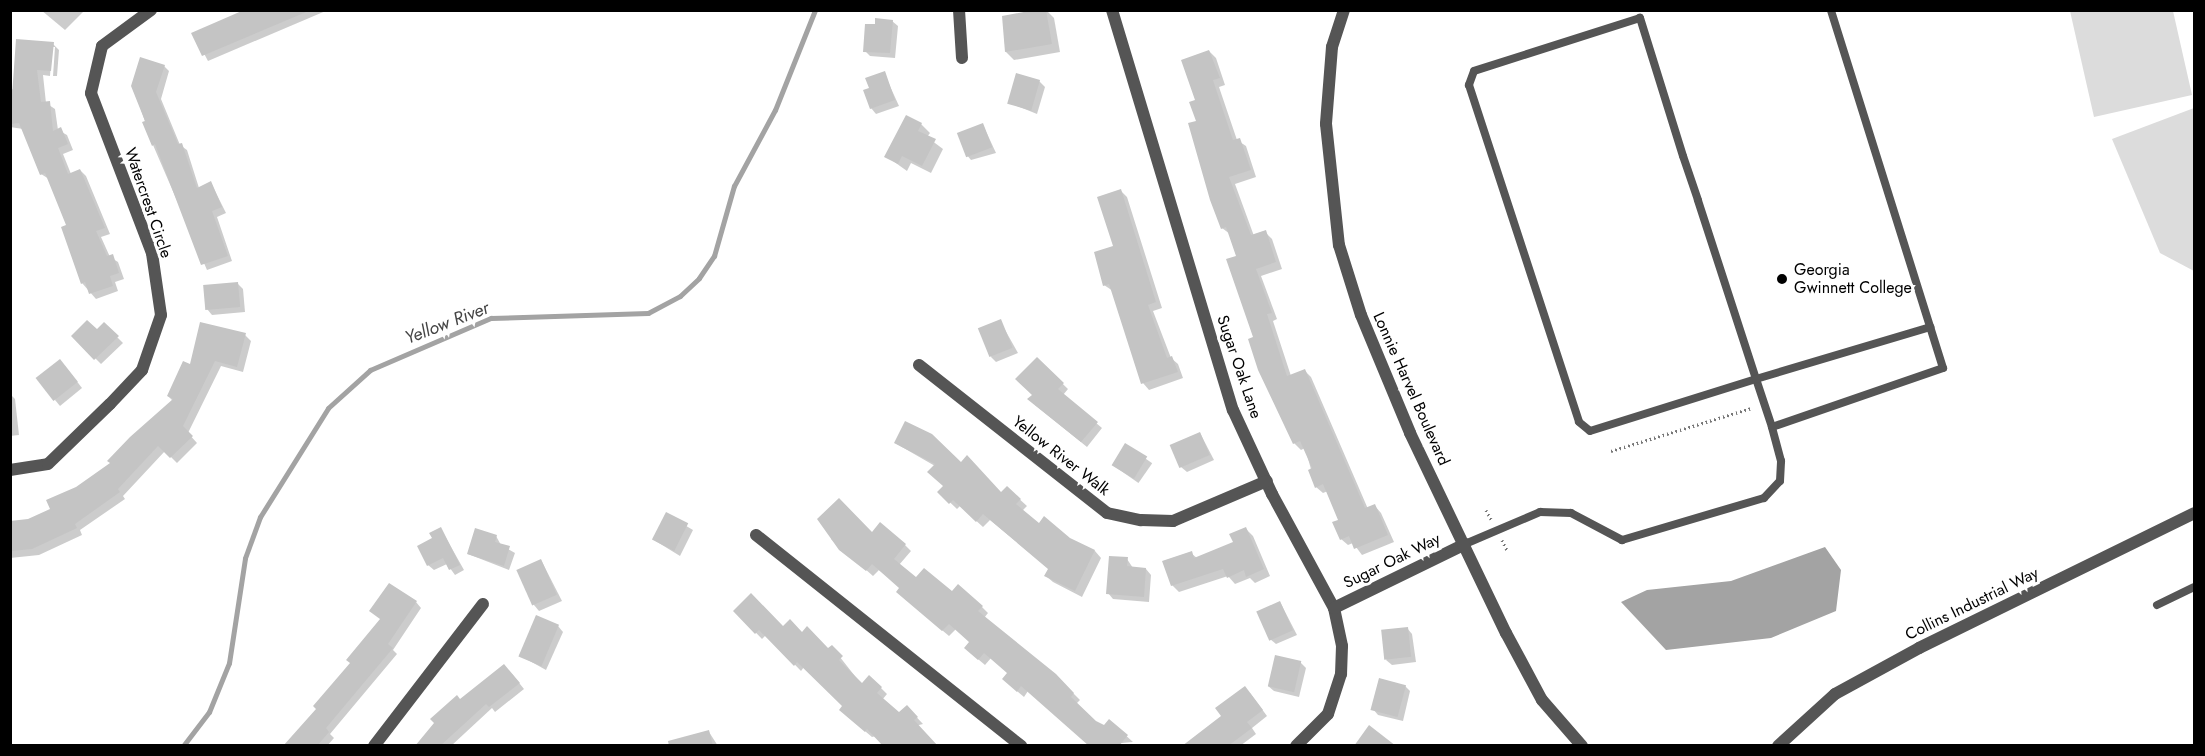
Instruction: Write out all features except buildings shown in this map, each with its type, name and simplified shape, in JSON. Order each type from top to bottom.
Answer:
[{"type":"street","name":"Watercrest Circle","points":[[10,470],[48,464],[110,404],[142,370],[161,315],[152,253],[91,93],[102,46],[152,10]]},
{"type":"street","points":[[959,10],[962,58]]},
{"type":"street","name":"Sugar Oak Lane","points":[[1112,10],[1233,410],[1267,481],[1334,608],[1342,646],[1341,674],[1328,714],[1296,746]]},
{"type":"street","name":"Lonnie Harvel Boulevard","points":[[1344,10],[1332,47],[1326,124],[1339,245],[1379,364],[1465,544],[1542,700],[1582,746]]},
{"type":"street","name":"Yellow River Walk","points":[[919,365],[1107,513],[1141,520],[1173,521],[1267,481]]},
{"type":"street","name":"Collins Industrial Way","points":[[1778,746],[1835,694],[2194,513]]},
{"type":"street","points":[[756,536],[1021,746]]},
{"type":"street","name":"Sugar Oak Way","points":[[1334,608],[1465,544]]},
{"type":"street","points":[[374,746],[483,604]]},
{"type":"lane","points":[[1772,427],[1943,368],[1831,10]]},
{"type":"lane","points":[[1465,544],[1540,512],[1571,513],[1622,540],[1764,498],[1780,481],[1782,461],[1772,427],[1756,379],[1640,18],[1474,71],[1469,85],[1579,422],[1590,431],[1756,379],[1930,327]]},
{"type":"lane","points":[[2157,605],[2194,587]]},
{"type":"path","points":[[1611,451],[1752,408],[1755,419]]},
{"type":"shaded area","points":[[2070,11],[2173,11],[2192,95],[2094,117]]},
{"type":"shaded area","points":[[2194,108],[2194,271],[2160,253],[2112,139]]},
{"type":"shaded area","points":[[1825,547],[1841,570],[1836,611],[1771,638],[1666,650],[1621,602],[1647,590],[1731,581]]},
{"type":"waterway","name":"Yellow River","points":[[183,746],[209,712],[229,663],[245,558],[260,517],[328,408],[370,370],[491,318],[648,313],[680,296],[699,278],[714,256],[734,186],[775,110],[815,10]]},
{"type":"place","name":"Georgia Gwinnett College","points":[[1782,279]]}]
